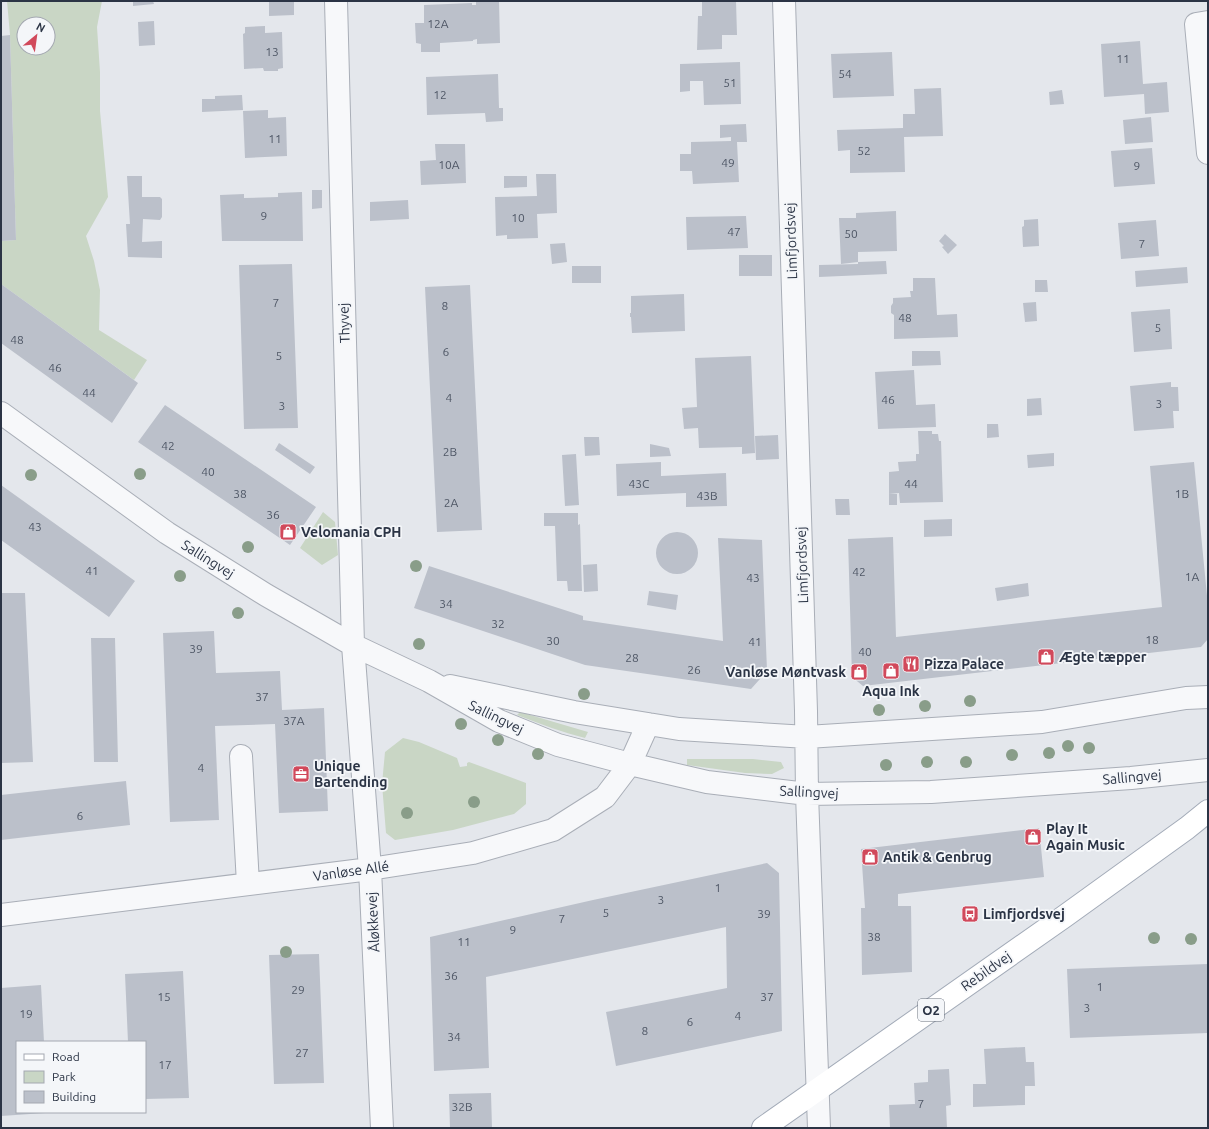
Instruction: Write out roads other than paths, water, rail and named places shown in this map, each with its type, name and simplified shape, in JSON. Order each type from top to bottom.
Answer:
[{"type":"main road","name":"Rebildvej","points":[[763,1128],[1071,912],[1208,812]]},
{"type":"street","name":"Thyvej","points":[[336,1],[353,646]]},
{"type":"street","name":"Limfjordsvej","points":[[784,1],[807,737],[807,794],[819,1128]]},
{"type":"street","points":[[1202,23],[1208,153]]},
{"type":"street","name":"Sallingvej","points":[[1,413],[167,533],[266,595],[353,646],[429,681],[499,721],[558,746],[707,782],[807,794],[931,792],[1131,778],[1208,770]]},
{"type":"street","name":"Åløkkevej","points":[[353,646],[370,869],[382,1128]]},
{"type":"street","name":"Sallingvej","points":[[429,681],[574,712],[679,729],[807,737],[1042,722],[1186,698],[1208,697]]},
{"type":"street","name":"Vanløse Allé","points":[[1,915],[370,869],[473,853],[553,830],[606,797],[630,764],[648,724]]},
{"type":"street","points":[[242,756],[248,884]]},
{"type":"place","name":"Velomania CPH","points":[[288,532]]},
{"type":"place","name":"Ægte tæpper","points":[[1046,657]]},
{"type":"place","name":"Pizza Palace","points":[[911,664]]},
{"type":"place","name":"Aqua Ink","points":[[891,671]]},
{"type":"place","name":"Vanløse Møntvask","points":[[859,672]]},
{"type":"place","name":"Unique Bartending","points":[[301,774]]},
{"type":"place","name":"Play It Again Music","points":[[1033,837]]},
{"type":"place","name":"Antik & Genbrug","points":[[870,857]]},
{"type":"place","name":"Limfjordsvej","points":[[970,914]]}]
